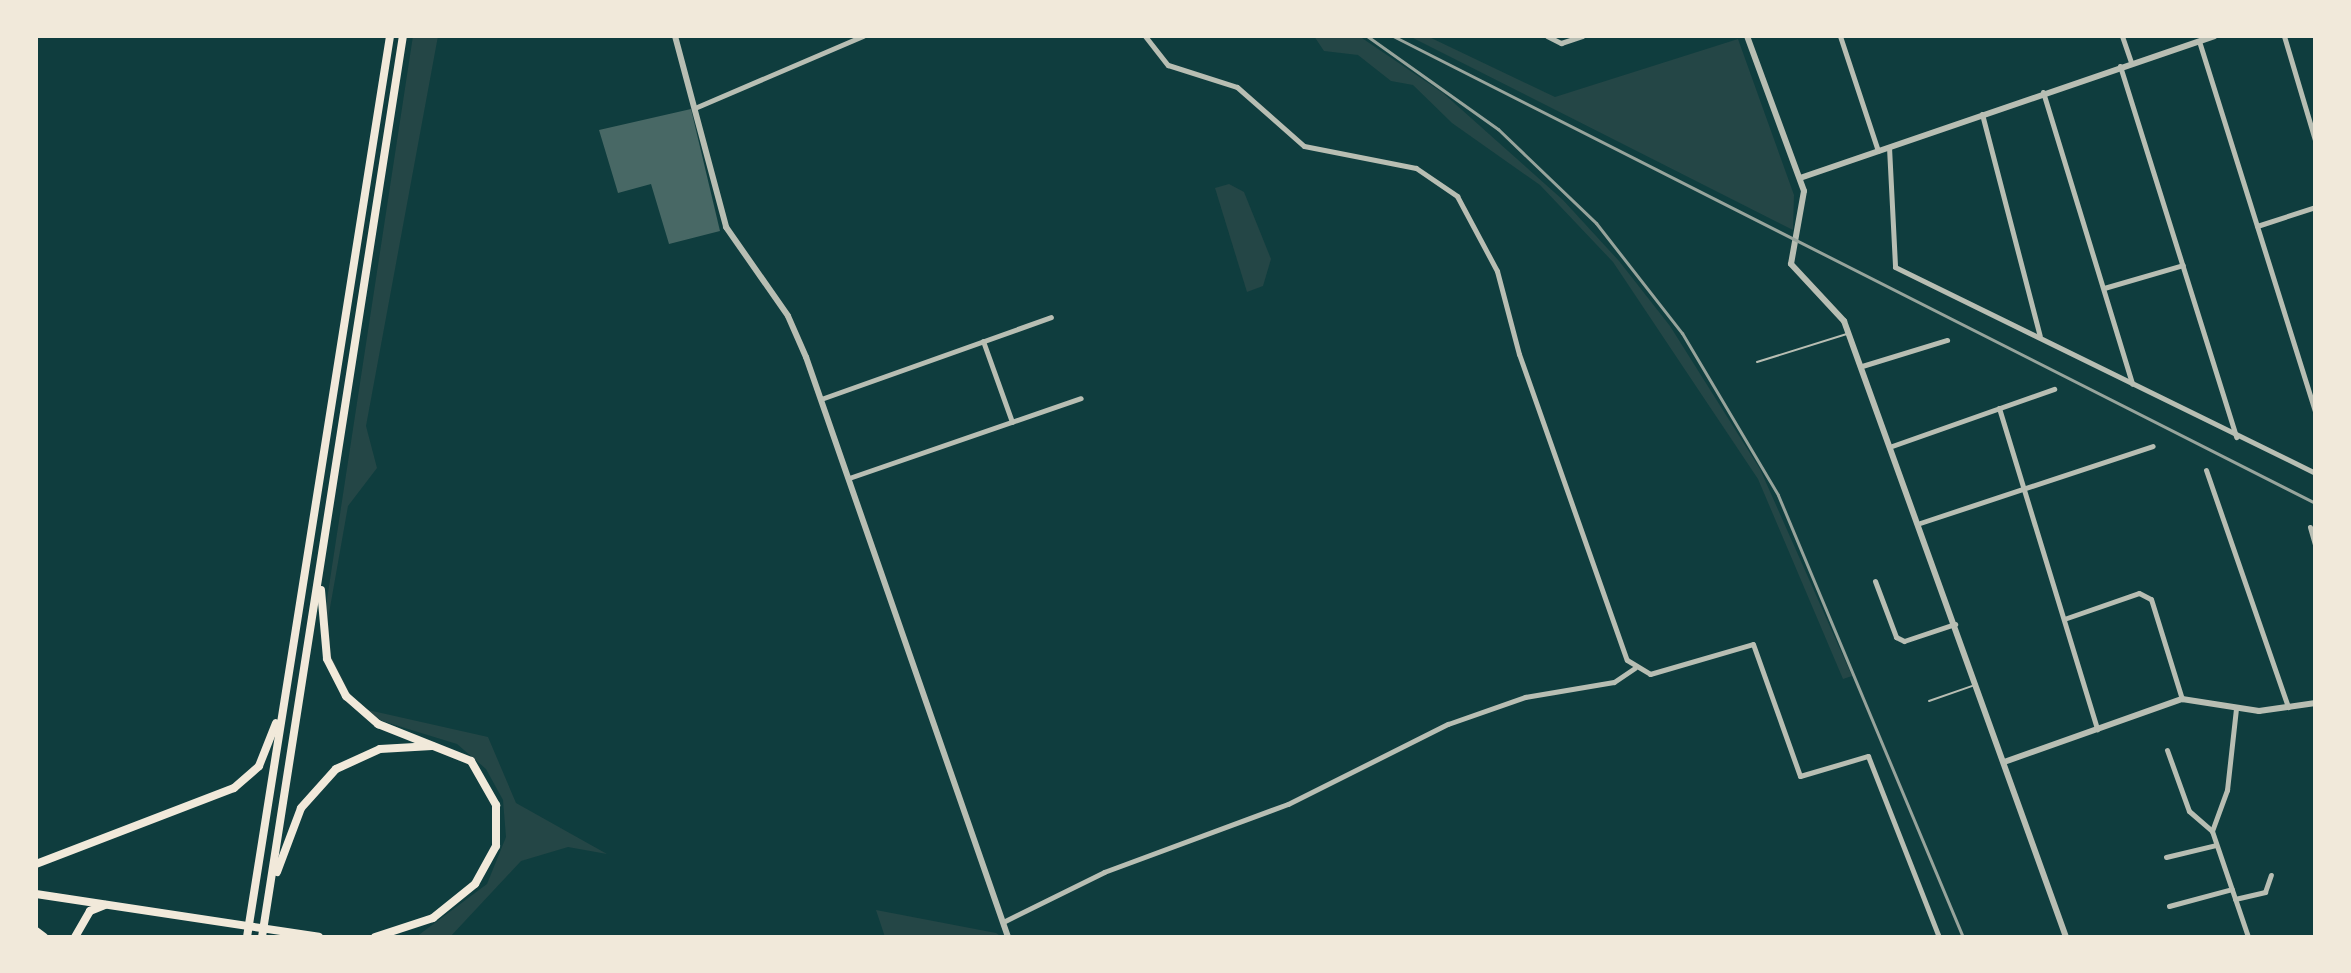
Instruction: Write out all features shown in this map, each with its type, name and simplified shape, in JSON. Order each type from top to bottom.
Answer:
[{"type":"highway","points":[[247,937],[390,36]]},
{"type":"highway","points":[[262,937],[403,36]]},
{"type":"highway","points":[[321,562],[321,634],[346,696],[378,724],[448,748],[471,761],[491,788],[496,846],[456,902],[408,929],[375,937]]},
{"type":"highway","points":[[36,864],[247,778],[269,751],[295,633]]},
{"type":"highway","points":[[267,907],[301,808],[336,769],[401,744],[448,748]]},
{"type":"highway","points":[[36,894],[319,937]]},
{"type":"highway","points":[[75,937],[90,911],[105,904]]},
{"type":"highway","points":[[36,931],[44,937]]},
{"type":"street","points":[[675,36],[697,107],[726,227],[788,316],[821,399],[1008,937]]},
{"type":"street","points":[[697,107],[863,36]]},
{"type":"street","points":[[1145,36],[1168,65],[1237,87],[1304,146],[1438,178],[1479,230],[1506,300],[1611,627],[1635,668]]},
{"type":"street","points":[[1547,36],[1561,43],[1582,36]]},
{"type":"street","points":[[1747,36],[1800,178],[1803,205],[1791,264],[1835,305],[1849,333],[1920,523],[2066,937]]},
{"type":"street","points":[[1840,36],[1878,151]]},
{"type":"street","points":[[2122,36],[2131,62]]},
{"type":"street","points":[[1800,178],[2120,65],[2214,36]]},
{"type":"street","points":[[2284,36],[2315,140]]},
{"type":"street","points":[[2199,41],[2315,412]]},
{"type":"street","points":[[2120,65],[2236,437]]},
{"type":"street","points":[[2043,92],[2132,385]]},
{"type":"street","points":[[1982,114],[2040,337]]},
{"type":"street","points":[[1889,147],[1895,267],[2236,437],[2315,473]]},
{"type":"street","points":[[2257,226],[2315,207]]},
{"type":"street","points":[[2104,288],[2183,265]]},
{"type":"street","points":[[821,399],[1051,317]]},
{"type":"street","points":[[1862,366],[1947,340]]},
{"type":"street","points":[[983,341],[1012,422]]},
{"type":"street","points":[[1892,446],[2054,389]]},
{"type":"street","points":[[849,478],[1081,398]]},
{"type":"street","points":[[1999,408],[2097,729]]},
{"type":"street","points":[[1920,523],[2153,446]]},
{"type":"street","points":[[2206,470],[2289,709]]},
{"type":"street","points":[[2310,527],[2315,544]]},
{"type":"street","points":[[1875,581],[1896,637],[1904,641],[1955,624]]},
{"type":"street","points":[[2064,619],[2139,593],[2151,599],[2182,699]]},
{"type":"street","points":[[1003,922],[1133,860],[1288,804],[1448,724],[1525,697],[1614,682],[1635,668],[1670,671],[1749,642],[1800,776],[1868,756],[1937,936]]},
{"type":"street","points":[[2004,762],[2182,699],[2236,708],[2289,709],[2315,703]]},
{"type":"street","points":[[2212,831],[2227,790],[2236,708]]},
{"type":"street","points":[[2167,750],[2189,811],[2212,831],[2248,937]]},
{"type":"street","points":[[2166,857],[2216,845]]},
{"type":"street","points":[[2235,899],[2265,892],[2271,875]]},
{"type":"street","points":[[2169,906],[2232,889]]},
{"type":"lane","points":[[1757,362],[1849,333]]},
{"type":"lane","points":[[1929,701],[1977,685]]},
{"type":"shaded area","points":[[413,36],[438,36],[366,426],[377,468],[348,506],[328,619],[331,656],[352,698],[368,710],[488,737],[516,803],[607,854],[568,847],[521,861],[450,937],[416,937],[487,884],[506,837],[503,800],[486,769],[457,744],[382,721],[348,698],[330,659],[324,619]]},
{"type":"shaded area","points":[[1314,36],[1359,36],[1443,93],[1563,200],[1619,261],[1670,326],[1760,469],[1852,676],[1843,679],[1758,479],[1613,262],[1540,185],[1452,123],[1413,85],[1391,81],[1358,55],[1324,51]]},
{"type":"shaded area","points":[[1409,36],[1427,36],[1555,97],[1738,39],[1794,195],[1793,230]]},
{"type":"shaded area","points":[[1229,184],[1244,192],[1271,259],[1263,286],[1247,292],[1215,188]]},
{"type":"shaded area","points":[[876,910],[996,933],[1002,937],[885,937]]},
{"type":"building","points":[[691,109],[720,231],[669,244],[651,184],[618,193],[599,130]]},
{"type":"railway","points":[[1367,36],[1498,129],[1596,223],[1682,333],[1778,495],[1963,937]]},
{"type":"railway","points":[[1393,36],[2315,503]]}]
